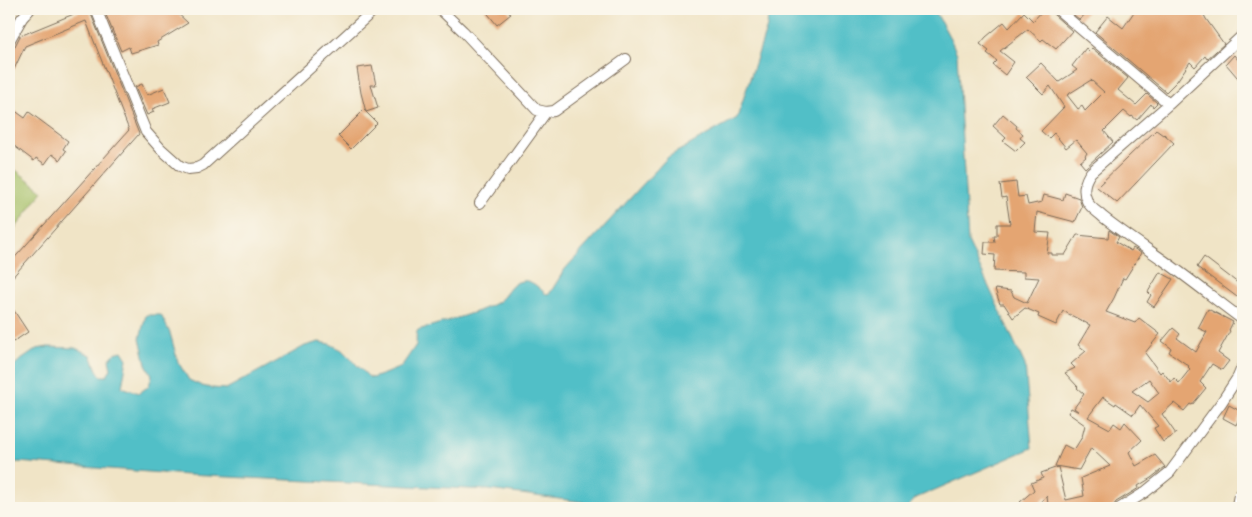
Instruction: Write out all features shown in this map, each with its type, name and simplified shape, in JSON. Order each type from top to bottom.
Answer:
[{"type":"highway","points":[[1241,508],[1243,498]]},
{"type":"street","points":[[9,41],[22,18],[30,9]]},
{"type":"street","points":[[96,9],[146,132],[180,166],[188,169],[203,165],[375,9]]},
{"type":"street","points":[[440,9],[537,110],[554,111],[626,59]]},
{"type":"street","points":[[1057,9],[1168,104]]},
{"type":"street","points":[[1243,35],[1091,172],[1084,185],[1087,202],[1093,208],[1119,230],[1163,260],[1243,320]]},
{"type":"street","points":[[480,203],[546,112]]},
{"type":"street","points":[[1120,508],[1144,494],[1170,472],[1222,403],[1243,365]]},
{"type":"green space","points":[[9,165],[43,191],[9,237]]},
{"type":"water","points":[[770,9],[934,9],[957,54],[968,242],[1025,365],[1032,448],[916,498],[907,508],[593,508],[583,502],[489,490],[188,475],[18,462],[9,464],[9,370],[37,349],[48,347],[75,348],[91,355],[101,376],[107,376],[111,369],[109,360],[115,353],[122,351],[127,359],[122,387],[139,393],[149,386],[152,375],[146,364],[140,338],[146,315],[161,315],[170,333],[178,362],[189,380],[202,386],[226,389],[305,346],[319,342],[330,344],[342,350],[372,378],[401,367],[416,345],[418,330],[470,314],[494,304],[518,282],[529,281],[546,294],[550,293],[565,269],[668,157],[737,118],[767,27]]},
{"type":"building","points":[[89,9],[139,134],[9,281],[9,264],[129,130],[86,21],[25,46],[9,80],[9,58],[20,36]]},
{"type":"building","points":[[121,9],[123,14],[130,9],[173,9],[188,23],[157,42],[158,45],[131,53],[129,47],[121,51],[106,15]]},
{"type":"building","points":[[484,9],[507,9],[511,14],[497,25]]},
{"type":"building","points":[[1044,9],[1050,9],[1072,31],[1056,49],[1043,39],[1041,41],[1028,29],[1000,51],[1014,62],[1005,75],[993,65],[997,61],[980,44],[1004,22],[1009,28],[1024,12],[1033,21]]},
{"type":"building","points":[[1067,9],[1089,9],[1080,20]]},
{"type":"building","points":[[1136,9],[1201,9],[1224,44],[1207,59],[1205,56],[1195,67],[1190,62],[1177,81],[1166,92],[1095,32],[1108,16],[1123,28]]},
{"type":"building","points":[[1086,48],[1089,51],[1092,48],[1128,78],[1118,90],[1136,105],[1147,94],[1157,103],[1153,107],[1151,104],[1137,120],[1124,111],[1104,131],[1113,142],[1085,168],[1080,162],[1086,157],[1087,153],[1076,140],[1066,148],[1054,133],[1049,138],[1041,131],[1064,107],[1050,86],[1043,94],[1026,77],[1041,63],[1059,82],[1077,70],[1072,66]],"holes":[[[1091,80],[1104,92],[1085,111],[1082,106],[1078,109],[1067,95]]]},
{"type":"building","points":[[1234,55],[1243,66],[1243,84],[1226,64]]},
{"type":"building","points":[[372,66],[376,85],[371,85],[378,108],[366,112],[357,68]]},
{"type":"building","points":[[142,84],[147,95],[164,88],[170,102],[152,109],[154,112],[147,115],[135,87]]},
{"type":"building","points":[[14,110],[25,118],[29,112],[68,141],[63,149],[66,151],[60,160],[52,154],[45,164],[36,158],[34,161],[9,142],[9,118]]},
{"type":"building","points":[[364,110],[377,123],[351,149],[338,136]]},
{"type":"building","points":[[1003,114],[1023,134],[1020,138],[1025,142],[1016,151],[1003,141],[1006,138],[993,126]]},
{"type":"building","points":[[1156,130],[1174,143],[1117,203],[1097,187]]},
{"type":"building","points":[[1016,182],[1018,197],[1026,196],[1028,205],[1042,202],[1044,195],[1063,200],[1065,193],[1079,198],[1082,207],[1075,222],[1037,212],[1035,232],[1050,233],[1047,253],[1065,255],[1077,235],[1108,238],[1109,230],[1119,237],[1116,242],[1131,251],[1133,248],[1141,253],[1125,279],[1123,278],[1106,312],[1135,323],[1139,318],[1160,334],[1145,353],[1160,373],[1162,371],[1171,382],[1174,378],[1179,383],[1190,369],[1189,366],[1169,352],[1171,348],[1162,341],[1173,328],[1180,334],[1177,338],[1196,352],[1207,332],[1198,328],[1208,309],[1233,322],[1218,353],[1229,361],[1222,370],[1212,364],[1200,382],[1206,388],[1192,405],[1190,404],[1184,411],[1174,403],[1162,414],[1176,434],[1163,442],[1154,428],[1158,426],[1140,405],[1133,415],[1116,403],[1115,405],[1103,397],[1088,417],[1110,429],[1114,423],[1121,428],[1125,422],[1142,440],[1129,452],[1136,466],[1155,455],[1165,467],[1138,486],[1139,488],[1116,502],[1113,507],[1047,508],[1047,496],[1034,508],[1026,508],[1020,502],[1034,490],[1031,483],[1043,478],[1041,473],[1058,467],[1066,500],[1084,496],[1081,478],[1110,466],[1091,448],[1079,470],[1055,466],[1064,445],[1074,450],[1082,437],[1085,425],[1068,413],[1071,408],[1079,412],[1074,408],[1084,394],[1065,373],[1075,368],[1071,364],[1086,351],[1078,345],[1090,325],[1063,311],[1056,325],[1038,317],[1039,314],[1025,308],[1013,318],[1004,304],[1000,304],[995,289],[1011,291],[1014,297],[1027,303],[1039,278],[1024,277],[1024,272],[994,271],[995,255],[984,254],[985,242],[995,242],[994,236],[997,236],[997,224],[1010,224],[1006,197],[1002,198],[1000,184]],"holes":[[[1149,379],[1159,393],[1148,402],[1132,391]]]},
{"type":"building","points":[[1204,257],[1243,287],[1237,297],[1197,267]]},
{"type":"building","points":[[1160,272],[1173,279],[1154,307],[1147,302],[1151,295],[1148,292]]},
{"type":"building","points":[[9,303],[28,332],[13,342],[9,335]]},
{"type":"building","points":[[1229,405],[1242,412],[1236,425],[1223,418]]}]
